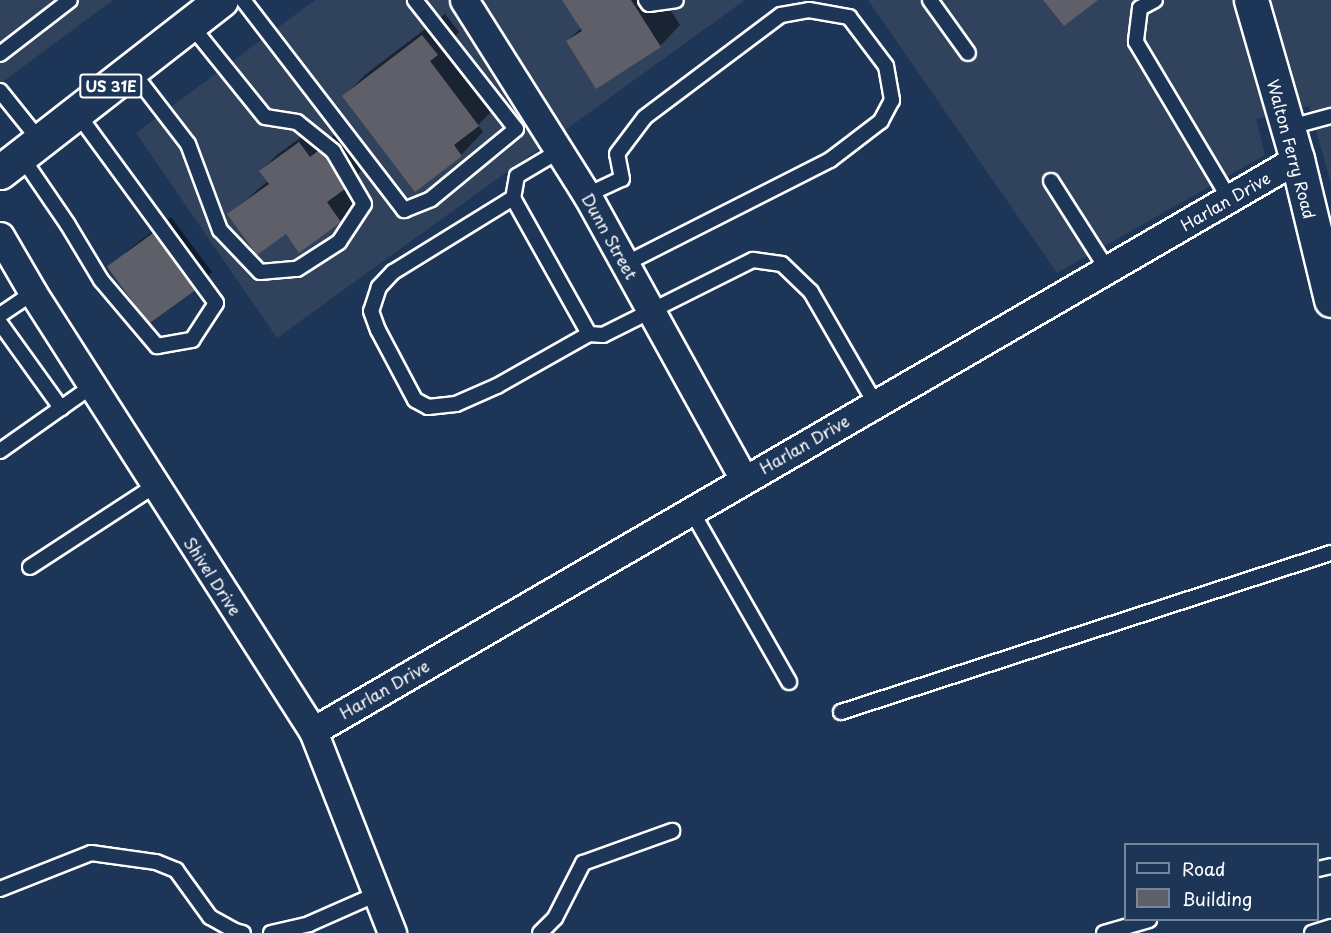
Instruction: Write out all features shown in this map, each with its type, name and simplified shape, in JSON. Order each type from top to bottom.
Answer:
[{"type":"street","name":"US 31E","points":[[20,156],[221,0]]},
{"type":"street","name":"Dunn Street","points":[[464,0],[587,195],[744,479]]},
{"type":"street","name":"Walton Ferry Road","points":[[1251,0],[1326,258],[1331,300]]},
{"type":"street","name":"Harlan Drive","points":[[313,731],[1297,159]]},
{"type":"street","name":"Shivel Drive","points":[[0,236],[33,293],[313,731],[392,933]]},
{"type":"lane","points":[[0,54],[70,0]]},
{"type":"lane","points":[[243,0],[404,210],[431,199],[516,129],[415,0]]},
{"type":"lane","points":[[646,0],[649,4],[676,0]]},
{"type":"lane","points":[[930,0],[968,53]]},
{"type":"lane","points":[[1155,0],[1140,8],[1136,42],[1229,198]]},
{"type":"lane","points":[[587,195],[622,179],[617,154],[645,117],[781,15],[809,10],[849,17],[886,66],[892,100],[882,121],[839,154],[625,264]]},
{"type":"lane","points":[[131,70],[188,144],[220,230],[260,272],[297,269],[339,242],[364,204],[333,151],[297,122],[265,117],[190,24]]},
{"type":"lane","points":[[0,91],[20,156],[68,225],[101,280],[156,346],[192,340],[216,303],[76,112]]},
{"type":"lane","points":[[1287,128],[1331,116]]},
{"type":"lane","points":[[560,151],[517,176],[513,198],[590,334]]},
{"type":"lane","points":[[1051,181],[1107,269]]},
{"type":"lane","points":[[513,198],[393,272],[379,287],[371,311],[378,330],[415,400],[428,407],[456,404],[497,386],[590,334],[603,335],[753,260],[782,264],[811,292],[875,403]]},
{"type":"lane","points":[[0,315],[33,293]]},
{"type":"lane","points":[[0,323],[61,408]]},
{"type":"lane","points":[[0,451],[92,386]]},
{"type":"lane","points":[[30,567],[156,485]]},
{"type":"lane","points":[[691,510],[789,682]]},
{"type":"lane","points":[[841,712],[1331,553]]},
{"type":"lane","points":[[540,933],[555,918],[584,863],[672,831]]},
{"type":"lane","points":[[0,889],[91,853],[156,862],[176,870],[210,917],[235,932],[243,933]]},
{"type":"lane","points":[[271,933],[309,924],[377,894]]},
{"type":"lane","points":[[1104,933],[1146,921]]},
{"type":"lane","points":[[1312,933],[1331,927]]},
{"type":"shaded area","points":[[0,0],[113,0],[0,84]]},
{"type":"shaded area","points":[[315,0],[745,0],[277,338],[136,133]]},
{"type":"shaded area","points":[[868,0],[1331,0],[1331,183],[1309,106],[1256,119],[1265,155],[1057,273]]},
{"type":"building","points":[[562,0],[631,0],[661,47],[596,89],[566,41],[582,31]]},
{"type":"building","points":[[1043,0],[1098,0],[1064,26]]},
{"type":"building","points":[[422,35],[438,55],[430,61],[479,126],[454,145],[462,156],[415,192],[342,96]]},
{"type":"building","points":[[299,142],[310,157],[318,151],[324,155],[345,189],[327,202],[341,222],[299,253],[286,234],[257,255],[227,214],[269,184],[259,171]]},
{"type":"building","points":[[153,233],[195,290],[149,324],[107,267]]}]
